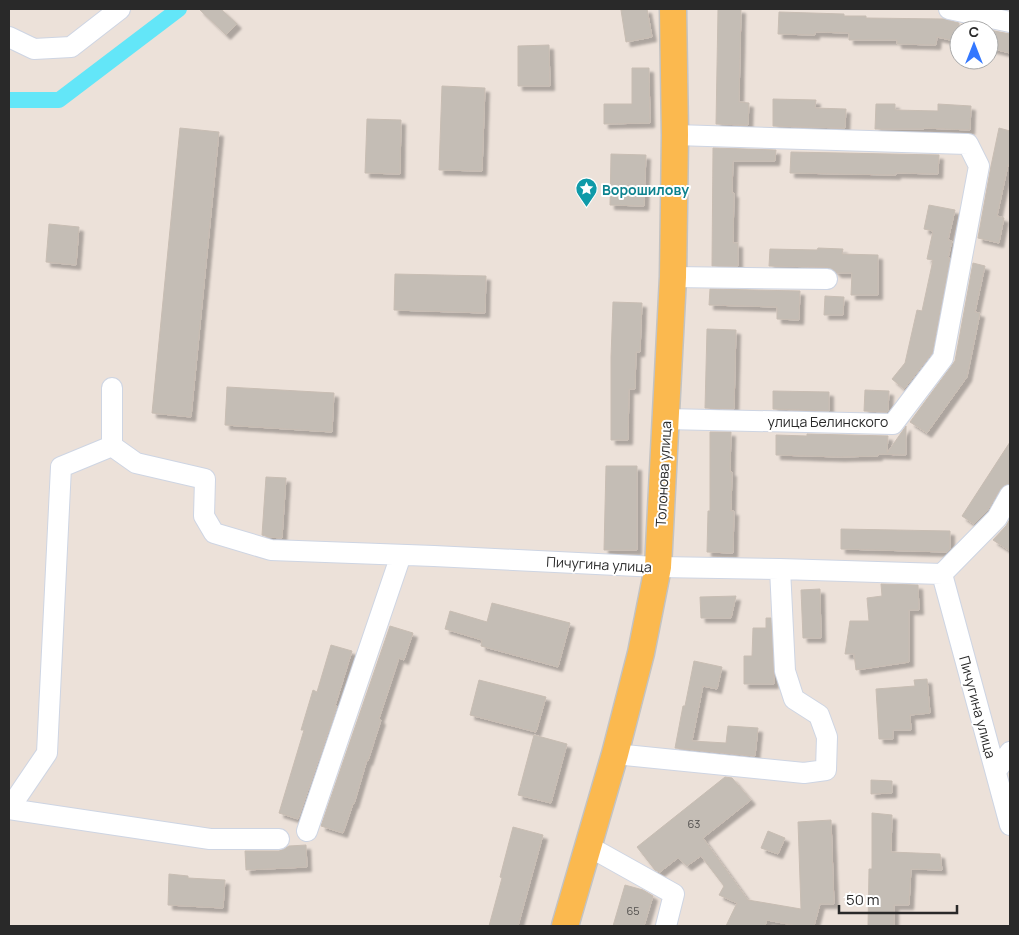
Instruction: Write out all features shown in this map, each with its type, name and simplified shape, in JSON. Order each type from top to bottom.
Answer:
[{"type":"main road","name":"Толонова улица","points":[[565,926],[615,754],[641,653],[658,567],[673,277],[675,135],[673,9]]},
{"type":"street","points":[[9,37],[34,50],[70,47],[120,9]]},
{"type":"street","points":[[949,9],[1010,22]]},
{"type":"street","name":"улица Белинского","points":[[666,419],[893,424],[943,358],[979,166],[968,144],[675,135]]},
{"type":"street","points":[[673,277],[826,279]]},
{"type":"street","points":[[112,388],[112,446],[61,467],[47,753],[9,809],[210,839],[279,839]]},
{"type":"street","name":"Пичугина улица","points":[[112,446],[136,463],[205,479],[204,516],[214,533],[271,550],[658,567],[942,574],[1010,825]]},
{"type":"street","points":[[942,574],[998,518],[1010,495]]},
{"type":"street","points":[[306,831],[401,555]]},
{"type":"street","points":[[615,754],[804,772],[826,770],[827,737],[819,715],[794,699],[785,671],[780,569]]},
{"type":"street","points":[[996,772],[1010,752]]},
{"type":"street","points":[[588,846],[674,894],[666,926]]},
{"type":"building","points":[[199,9],[221,9],[237,24],[226,35]]},
{"type":"building","points":[[647,9],[652,37],[626,42],[621,10]]},
{"type":"building","points":[[718,9],[741,9],[739,102],[749,103],[748,125],[716,124]]},
{"type":"building","points":[[779,12],[844,14],[844,16],[866,16],[866,18],[949,20],[949,40],[937,37],[936,45],[897,44],[897,40],[849,40],[849,33],[815,32],[815,35],[778,34]]},
{"type":"building","points":[[999,32],[1010,34],[1010,53],[999,50]]},
{"type":"building","points":[[549,45],[550,86],[518,86],[518,46]]},
{"type":"building","points":[[632,68],[649,68],[650,123],[604,124],[604,104],[632,104]]},
{"type":"building","points":[[442,86],[485,88],[482,171],[439,170]]},
{"type":"building","points":[[773,99],[816,100],[815,108],[846,109],[845,128],[773,126]]},
{"type":"building","points":[[876,104],[895,104],[895,110],[938,111],[938,104],[971,106],[970,130],[924,128],[875,129]]},
{"type":"building","points":[[367,119],[401,120],[400,174],[365,173]]},
{"type":"building","points":[[180,128],[219,132],[191,417],[152,413]]},
{"type":"building","points":[[999,128],[1010,131],[1010,165],[1008,165],[997,216],[1004,218],[999,243],[978,238]]},
{"type":"building","points":[[713,148],[776,150],[775,161],[733,161],[733,243],[738,243],[738,266],[712,266]]},
{"type":"building","points":[[791,152],[939,155],[938,174],[790,173]]},
{"type":"building","points":[[611,154],[646,155],[644,206],[610,205]]},
{"type":"building","points":[[929,205],[955,210],[948,240],[952,241],[948,258],[950,258],[932,353],[904,389],[892,379],[905,363],[917,310],[922,311],[933,260],[927,259],[933,231],[924,229]]},
{"type":"building","points":[[49,224],[79,227],[76,265],[46,262]]},
{"type":"building","points":[[818,248],[843,249],[842,254],[878,255],[878,295],[851,295],[852,273],[837,273],[827,267],[769,266],[770,249],[817,250]]},
{"type":"building","points":[[973,263],[985,266],[975,312],[980,313],[967,377],[927,433],[910,422],[955,361]]},
{"type":"building","points":[[395,274],[486,276],[485,313],[394,310]]},
{"type":"building","points":[[710,289],[800,291],[799,320],[777,319],[777,307],[709,305]]},
{"type":"building","points":[[825,296],[844,297],[843,315],[824,315]]},
{"type":"building","points":[[613,302],[642,303],[640,352],[636,352],[635,389],[629,389],[628,440],[611,440]]},
{"type":"building","points":[[707,329],[736,330],[734,409],[705,408]]},
{"type":"building","points":[[227,387],[334,393],[332,432],[225,425]]},
{"type":"building","points":[[865,390],[889,391],[888,411],[864,411]]},
{"type":"building","points":[[773,391],[829,392],[829,411],[773,409]]},
{"type":"building","points":[[906,426],[906,455],[878,454],[878,456],[840,457],[776,455],[776,435],[807,436],[807,434],[888,436],[887,453]]},
{"type":"building","points":[[710,432],[731,432],[731,511],[734,511],[733,553],[707,552],[708,511],[710,511]]},
{"type":"building","points":[[1010,442],[1010,483],[1000,489],[987,511],[974,524],[962,516]]},
{"type":"building","points":[[606,466],[637,466],[637,550],[604,550]]},
{"type":"building","points":[[266,477],[286,478],[282,538],[262,535]]},
{"type":"building","points":[[1010,519],[1010,551],[993,540]]},
{"type":"building","points":[[841,529],[950,531],[950,549],[947,552],[841,549]]},
{"type":"building","points":[[881,584],[918,585],[919,610],[909,610],[909,662],[856,670],[854,654],[845,654],[850,621],[869,621],[867,598],[882,596]]},
{"type":"building","points":[[820,589],[821,638],[803,638],[801,590]]},
{"type":"building","points":[[736,596],[731,618],[701,618],[700,597]]},
{"type":"building","points":[[492,603],[570,623],[558,667],[481,646],[482,640],[445,629],[450,611],[487,622]]},
{"type":"building","points":[[766,618],[771,618],[774,684],[744,684],[744,656],[752,656],[753,628],[766,628]]},
{"type":"building","points":[[390,626],[413,633],[404,660],[399,658],[379,719],[381,720],[368,761],[343,833],[321,826]]},
{"type":"building","points":[[331,645],[352,651],[335,706],[337,706],[298,819],[279,813],[304,730],[301,730],[313,690],[317,692]]},
{"type":"building","points":[[694,661],[722,667],[717,689],[703,686],[692,741],[726,743],[728,726],[758,728],[755,756],[675,748]]},
{"type":"building","points":[[927,679],[930,713],[910,715],[911,730],[893,730],[893,739],[879,739],[876,689],[915,686],[914,680]]},
{"type":"building","points":[[479,680],[546,697],[536,732],[470,715]]},
{"type":"building","points":[[534,735],[567,744],[551,803],[518,795]]},
{"type":"building","points":[[725,777],[732,778],[751,800],[703,838],[748,900],[801,909],[798,822],[831,820],[834,904],[820,904],[814,926],[798,926],[767,920],[765,926],[726,926],[737,903],[719,895],[724,886],[701,856],[687,866],[678,858],[660,872],[655,870],[637,847]]},
{"type":"building","points":[[871,780],[892,781],[892,793],[871,794]]},
{"type":"building","points":[[872,813],[892,815],[891,852],[940,854],[942,870],[911,869],[909,905],[894,905],[894,926],[868,926],[869,869],[872,869]]},
{"type":"building","points":[[513,827],[543,835],[518,926],[489,926],[502,878],[500,877]]},
{"type":"building","points":[[768,831],[785,838],[778,854],[761,848]]},
{"type":"building","points":[[306,845],[307,867],[246,870],[245,851],[279,851],[289,846]]},
{"type":"building","points":[[169,874],[188,876],[188,878],[225,880],[223,908],[168,905]]},
{"type":"building","points":[[625,885],[643,890],[653,896],[644,926],[613,926]]},
{"type":"waterway","points":[[9,100],[59,100],[179,9]]},
{"type":"place","name":"Ворошилову","points":[[586,208]]}]
